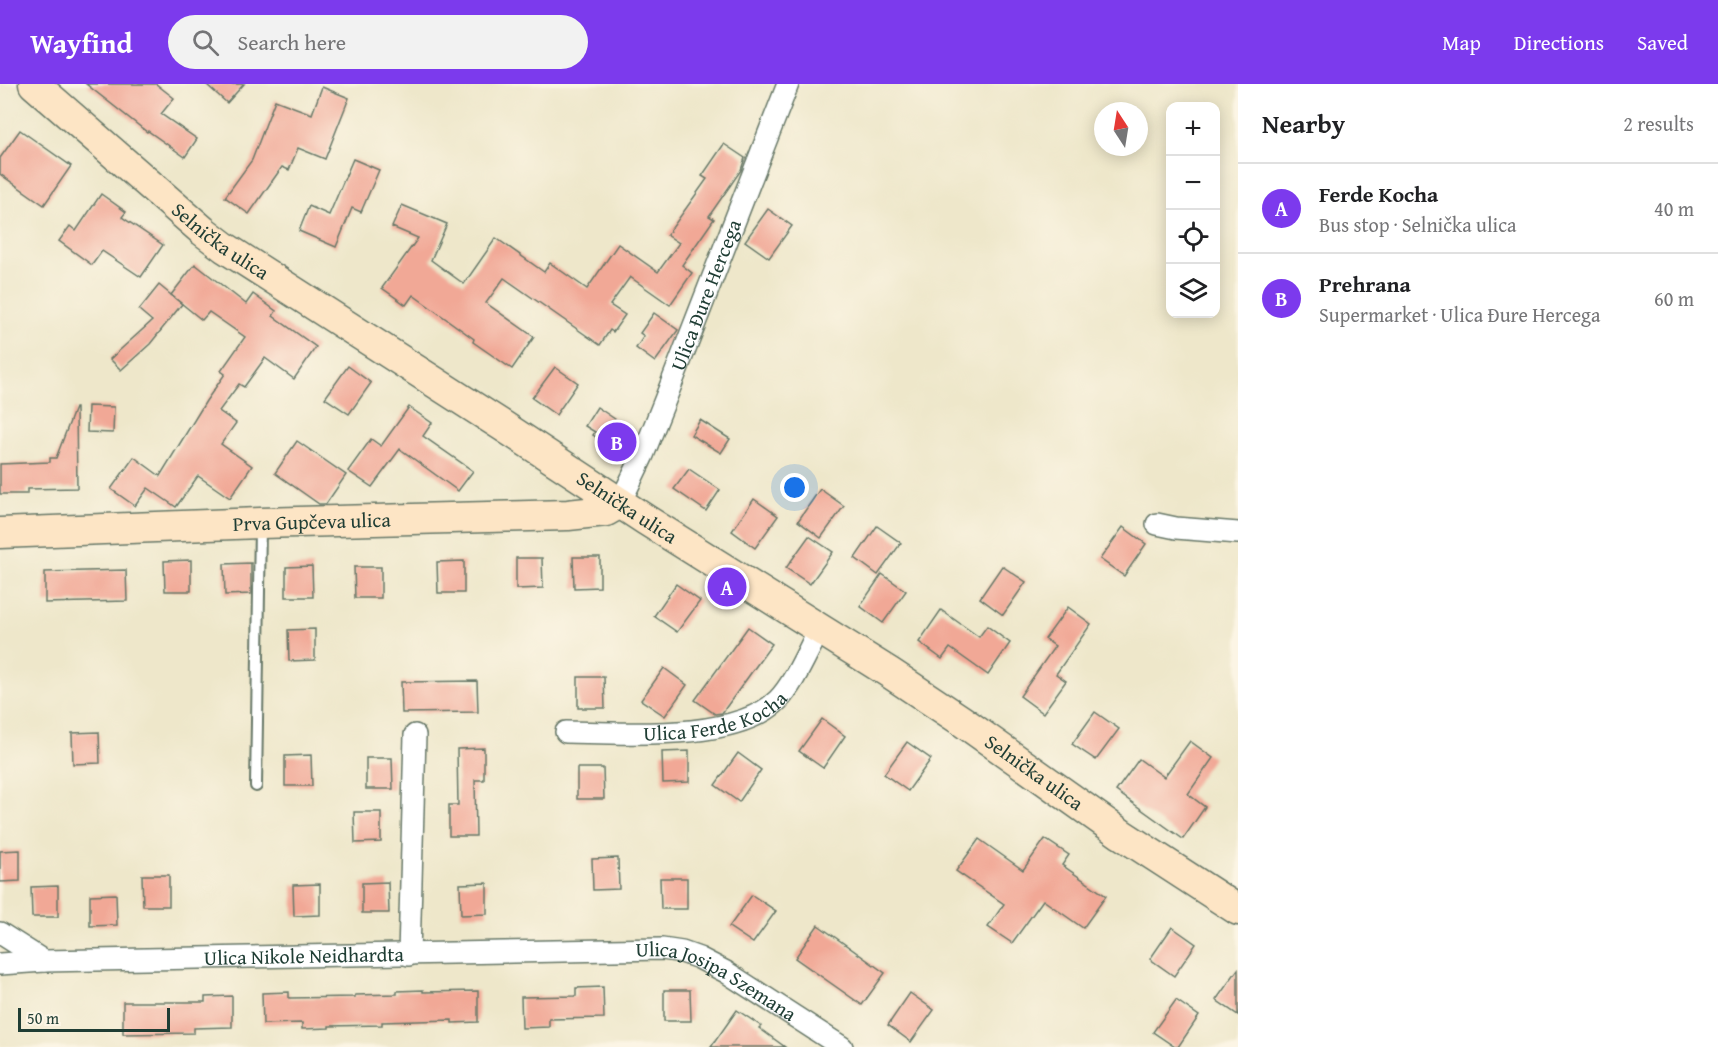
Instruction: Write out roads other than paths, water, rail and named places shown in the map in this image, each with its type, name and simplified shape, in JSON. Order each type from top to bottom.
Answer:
[{"type":"street","name":"Selnička ulica","points":[[34,84],[224,247],[962,721],[1122,834],[1238,910]]},
{"type":"street","name":"Ulica Đure Hercega","points":[[620,503],[665,400],[788,84]]},
{"type":"street","name":"Prva Gupčeva ulica","points":[[0,533],[566,515],[606,511],[620,503]]},
{"type":"street","points":[[1157,524],[1176,528],[1238,532]]},
{"type":"street","name":"Ulica Ferde Kocha","points":[[566,732],[632,733],[702,730],[724,726],[762,712],[779,699],[791,682],[820,629]]},
{"type":"street","points":[[409,955],[415,735]]},
{"type":"street","points":[[0,933],[44,961]]},
{"type":"street","name":"Ulica Josipa Szemana","points":[[615,950],[662,949],[682,952],[699,958],[758,991],[842,1047]]},
{"type":"street","name":"Ulica Nikole Neidhardta","points":[[0,964],[44,961],[615,950]]},
{"type":"lane","points":[[256,786],[260,523]]},
{"type":"place","name":"Prehrana","points":[[617,442]]},
{"type":"place","name":"Ferde Kocha","points":[[727,587]]}]
